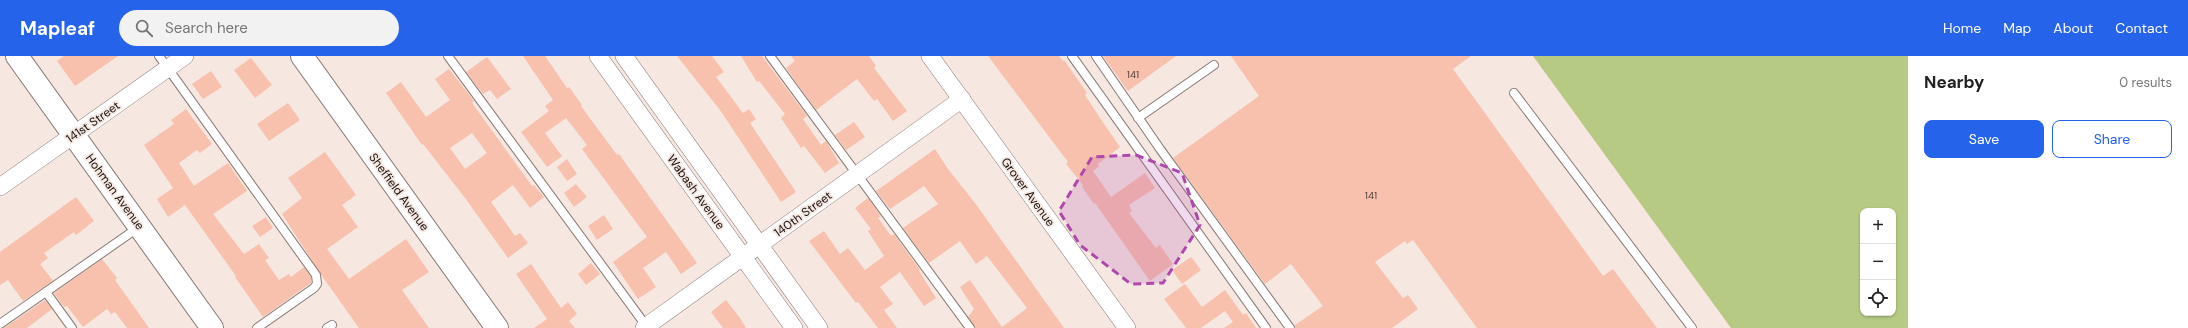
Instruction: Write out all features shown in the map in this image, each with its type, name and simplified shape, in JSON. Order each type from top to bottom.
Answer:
[{"type":"main road","name":"Hohman Avenue","points":[[17,56],[212,328]]},
{"type":"main road","name":"Sheffield Avenue","points":[[302,56],[497,328]]},
{"type":"street","name":"141st Street","points":[[0,187],[74,135],[164,62],[185,56]]},
{"type":"street","name":"Wabash Avenue","points":[[598,56],[794,328]]},
{"type":"street","name":"Wabash Avenue","points":[[624,56],[819,328]]},
{"type":"street","name":"Grover Avenue","points":[[930,56],[1127,328]]},
{"type":"street","name":"140th Street","points":[[646,328],[962,99]]},
{"type":"lane","points":[[448,56],[646,328]]},
{"type":"lane","points":[[770,56],[970,328]]},
{"type":"lane","points":[[1072,56],[1266,328]]},
{"type":"lane","points":[[1096,56],[1138,118],[1290,328]]},
{"type":"lane","points":[[164,62],[316,275],[317,284],[314,288],[257,328]]},
{"type":"lane","points":[[1138,118],[1214,65]]},
{"type":"lane","points":[[1514,93],[1692,328]]},
{"type":"lane","points":[[0,324],[139,227]]},
{"type":"lane","points":[[46,292],[72,328]]},
{"type":"highlighted area","points":[[1136,155],[1182,173],[1200,225],[1163,283],[1131,284],[1080,245],[1059,211],[1092,157]]},
{"type":"green space","points":[[1533,56],[1908,56],[1908,328],[1731,328]]},
{"type":"building","points":[[64,56],[118,56],[75,86],[57,61]]},
{"type":"building","points":[[523,56],[545,56],[617,155],[619,154],[697,263],[681,274],[666,252],[643,268],[656,287],[638,299],[613,262],[647,237],[582,149],[587,145],[566,118],[545,133],[562,156],[547,167],[521,132],[549,111],[545,106],[553,100]]},
{"type":"building","points":[[677,56],[712,56],[724,72],[716,77],[743,113],[749,109],[756,119],[750,123],[796,192],[781,202],[720,110]]},
{"type":"building","points":[[741,56],[762,56],[807,116],[803,119],[821,145],[826,141],[839,163],[825,173],[804,146],[801,148],[781,118],[785,114],[759,81],[757,82]]},
{"type":"building","points":[[791,56],[869,56],[876,66],[874,68],[907,111],[893,121],[877,99],[874,101],[857,79],[816,110],[786,68],[795,61]]},
{"type":"building","points":[[988,56],[1059,56],[1063,61],[1064,60],[1087,93],[1085,95],[1120,147],[1098,164],[1099,166],[1093,171],[1111,197],[1145,173],[1155,188],[1129,205],[1132,211],[1129,213],[1156,248],[1160,245],[1173,264],[1150,281],[1082,187],[1083,185],[1066,164],[1068,162]]},
{"type":"building","points":[[1103,56],[1176,56],[1128,91]]},
{"type":"building","points":[[1231,56],[1471,56],[1453,69],[1603,276],[1613,269],[1657,328],[1477,328],[1413,240],[1407,244],[1405,241],[1375,262],[1403,298],[1408,295],[1418,309],[1392,328],[1295,328],[1295,325],[1323,306],[1291,264],[1265,284],[1173,158],[1259,96]]},
{"type":"building","points":[[487,57],[511,89],[497,99],[490,90],[483,94],[466,72]]},
{"type":"building","points":[[251,58],[272,85],[255,98],[234,70]]},
{"type":"building","points":[[449,69],[474,101],[472,103],[532,186],[534,185],[544,197],[530,208],[513,185],[491,202],[515,236],[520,233],[528,243],[508,258],[465,198],[423,144],[422,145],[386,93],[401,82],[426,117],[450,100],[435,79]],"holes":[[[472,133],[487,153],[465,169],[450,148]]]},
{"type":"building","points":[[211,71],[222,87],[203,99],[192,84]]},
{"type":"building","points":[[288,103],[300,120],[269,141],[257,124]]},
{"type":"building","points":[[186,109],[212,144],[200,153],[197,150],[179,163],[194,186],[228,163],[247,191],[213,214],[244,254],[259,244],[269,258],[265,260],[279,280],[289,274],[291,277],[304,267],[311,277],[311,283],[263,317],[235,277],[236,276],[185,205],[168,217],[157,199],[173,188],[144,145],[174,124],[171,120]]},
{"type":"building","points":[[854,122],[865,137],[846,150],[835,135]]},
{"type":"building","points":[[935,149],[1064,328],[975,328],[968,317],[974,309],[960,287],[970,280],[1002,327],[1027,308],[987,256],[976,264],[960,241],[929,263],[903,228],[938,204],[924,186],[890,209],[876,191]]},
{"type":"building","points":[[325,152],[356,195],[342,205],[358,227],[327,249],[349,279],[406,239],[429,272],[402,290],[429,328],[359,328],[322,276],[282,214],[302,198],[288,178]]},
{"type":"building","points":[[567,159],[577,174],[567,181],[557,167]]},
{"type":"building","points":[[576,184],[587,197],[574,207],[564,193]]},
{"type":"building","points":[[76,197],[94,221],[76,235],[74,232],[44,253],[48,258],[40,264],[53,281],[23,301],[8,280],[0,285],[0,252]]},
{"type":"building","points":[[868,198],[881,216],[878,218],[891,236],[894,234],[920,270],[919,271],[936,298],[924,306],[900,272],[880,287],[893,304],[884,310],[897,328],[878,328],[858,302],[856,303],[809,241],[824,231],[840,254],[848,248],[865,270],[884,256],[868,231],[871,229],[855,208]]},
{"type":"building","points":[[604,215],[613,229],[597,240],[588,226]]},
{"type":"building","points":[[266,217],[273,228],[260,237],[252,226]]},
{"type":"building","points":[[1191,257],[1201,270],[1182,284],[1172,270]]},
{"type":"building","points":[[102,259],[117,278],[115,280],[149,328],[127,328],[115,312],[111,314],[107,309],[83,327],[67,306],[65,307],[61,303],[54,293]]},
{"type":"building","points":[[591,263],[600,274],[586,285],[578,274]]},
{"type":"building","points":[[531,264],[561,308],[568,302],[577,314],[569,321],[575,328],[534,328],[547,319],[516,274]]},
{"type":"building","points":[[1185,284],[1202,307],[1225,290],[1243,315],[1246,313],[1256,328],[1224,328],[1233,322],[1225,311],[1201,328],[1186,328],[1164,299]]},
{"type":"building","points":[[45,300],[52,309],[27,328],[4,328]]},
{"type":"building","points":[[726,300],[746,328],[723,328],[711,312]]}]
